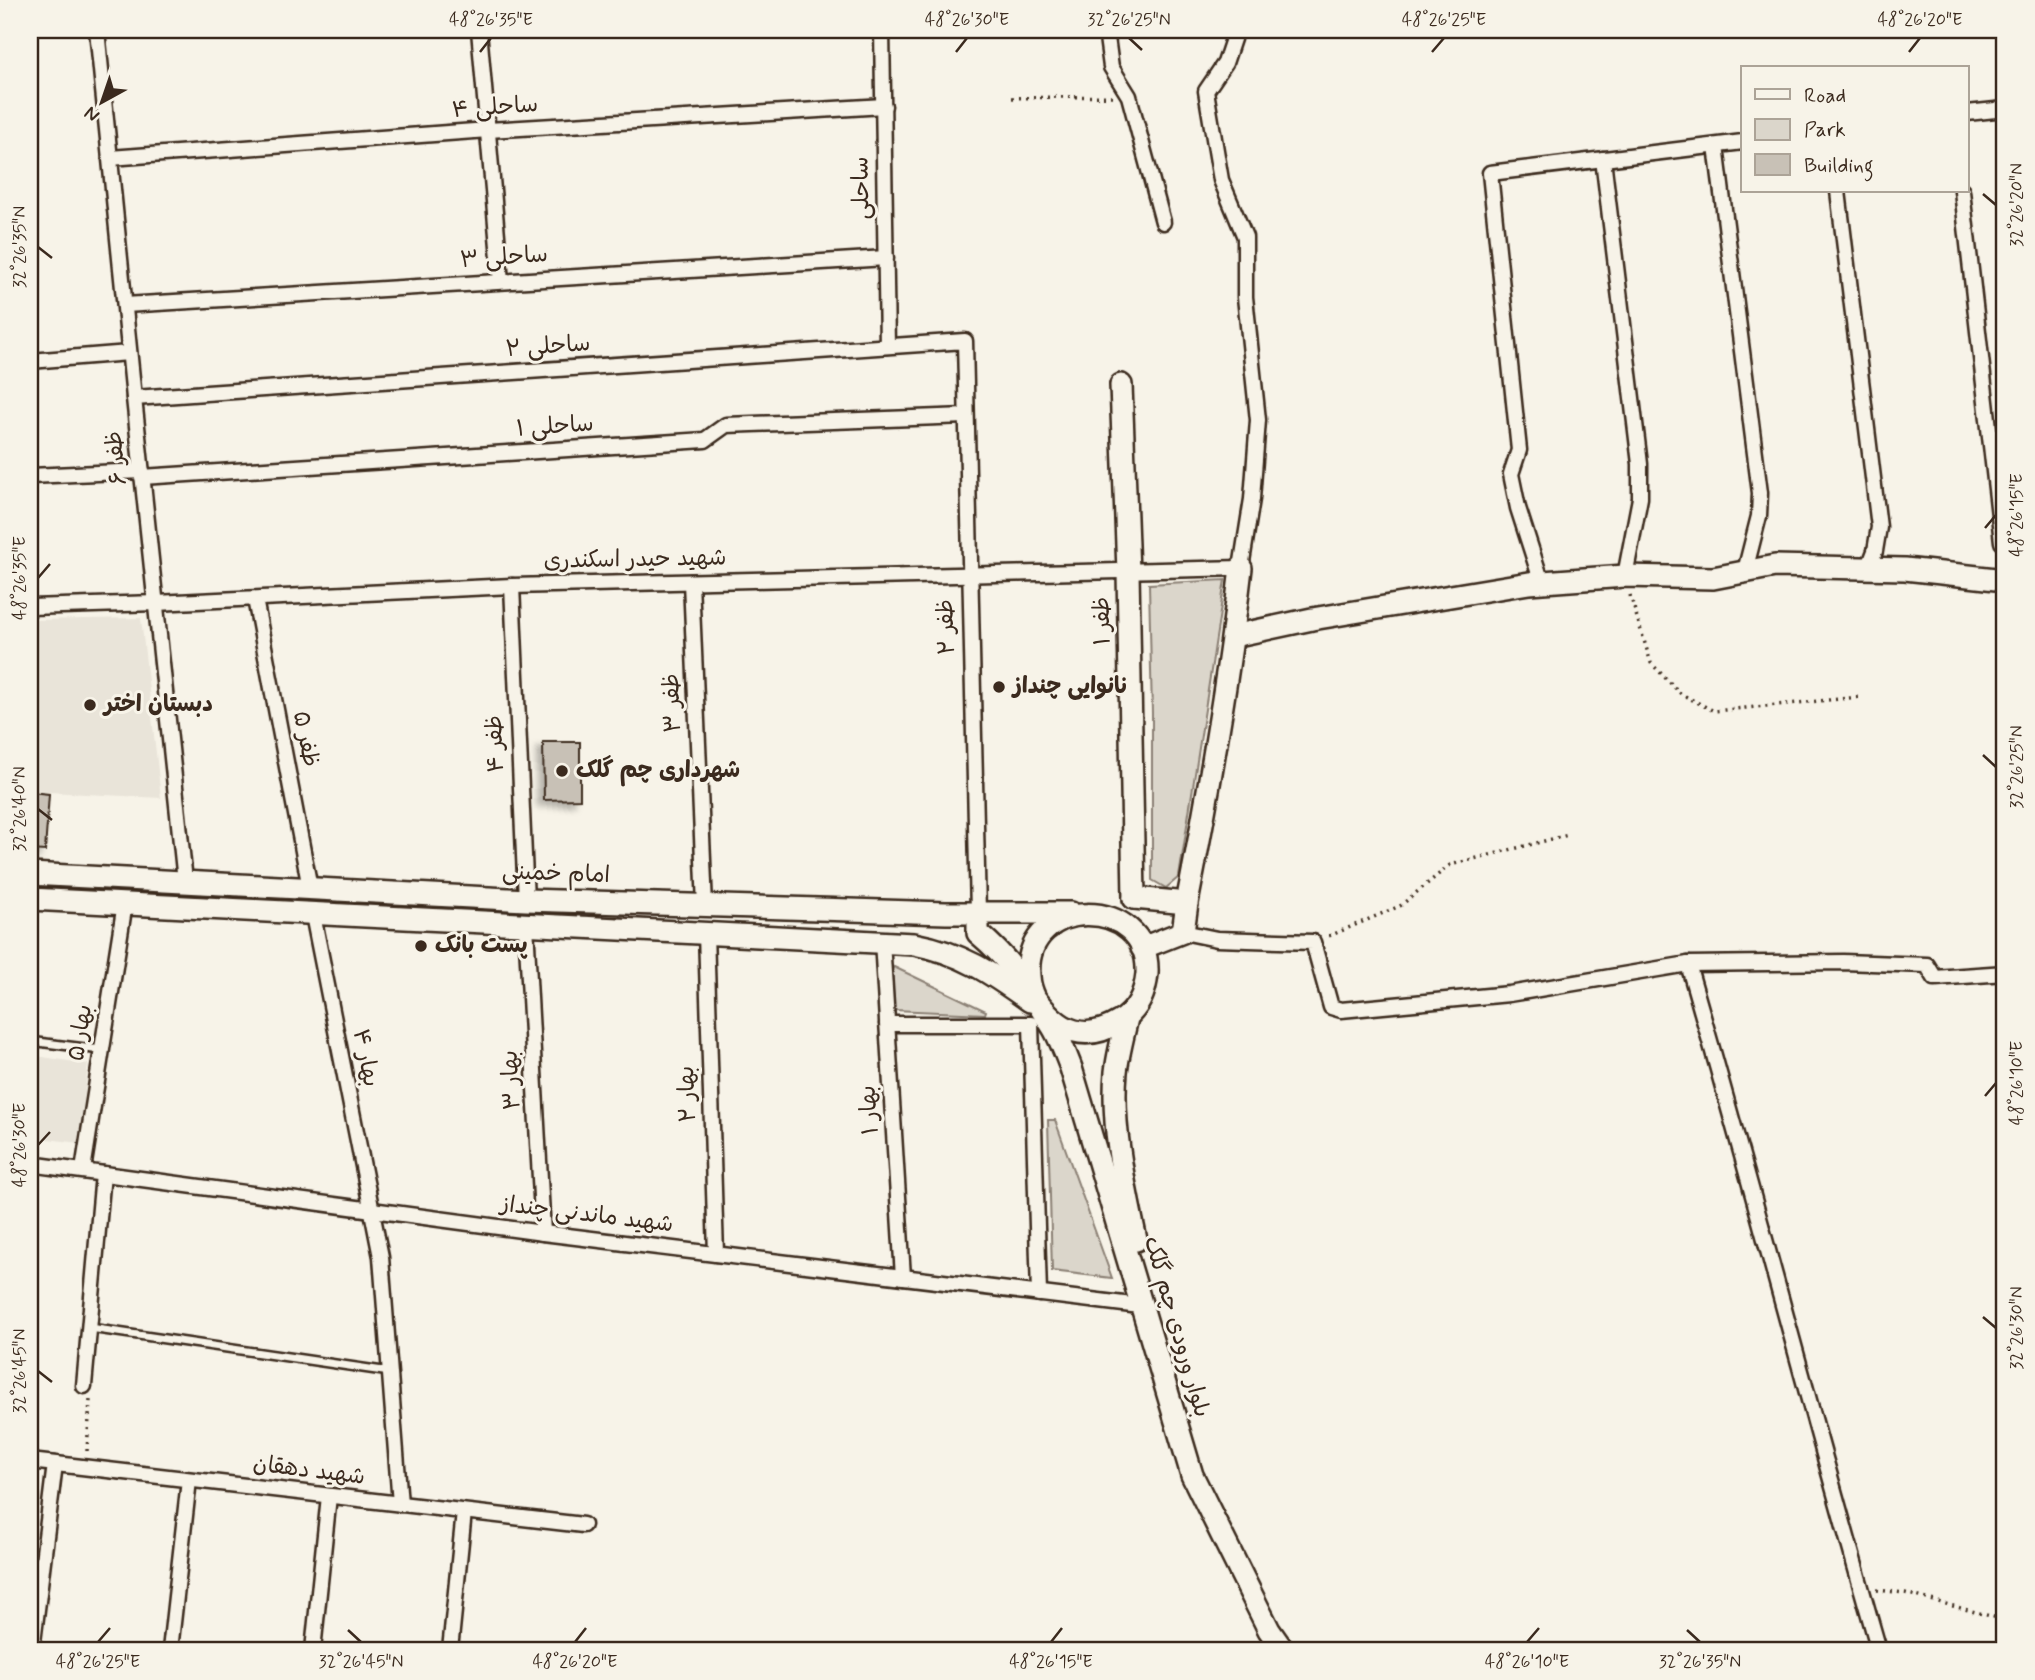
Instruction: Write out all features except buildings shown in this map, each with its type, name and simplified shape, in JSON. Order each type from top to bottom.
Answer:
[{"type":"street","name":"ظفر ۶","points":[[97,30],[185,881]]},
{"type":"street","points":[[479,30],[501,281]]},
{"type":"street","name":"ساحلی","points":[[882,30],[887,346]]},
{"type":"street","points":[[1106,30],[1111,67],[1129,96],[1163,222]]},
{"type":"street","points":[[1183,932],[1218,741],[1252,499],[1258,420],[1245,298],[1245,237],[1221,180],[1206,91],[1225,63],[1236,30]]},
{"type":"street","name":"ساحلی ۴","points":[[110,158],[884,106]]},
{"type":"street","points":[[1968,113],[2005,109]]},
{"type":"street","points":[[1542,583],[1518,508],[1511,474],[1519,450],[1490,173],[1741,142]]},
{"type":"street","points":[[1716,146],[1760,493],[1759,516],[1745,572]]},
{"type":"street","points":[[1603,159],[1640,464],[1640,498],[1625,576]]},
{"type":"street","points":[[1838,192],[1879,527],[1875,551],[1868,569]]},
{"type":"street","points":[[1962,192],[2002,542]]},
{"type":"street","name":"ساحلی ۳","points":[[125,305],[886,258]]},
{"type":"street","name":"ساحلی ۲","points":[[134,398],[965,341]]},
{"type":"street","name":"ظفر ۲","points":[[965,341],[978,913]]},
{"type":"street","points":[[30,361],[129,354]]},
{"type":"street","name":"ظفر ۱","points":[[1121,385],[1128,572],[1134,898]]},
{"type":"street","name":"ساحلی ۱","points":[[30,476],[142,474],[705,440],[726,425],[967,416]]},
{"type":"street","points":[[1233,636],[1312,619],[1542,583],[1625,576],[1713,578],[1775,566],[1905,569],[2005,580]]},
{"type":"street","name":"شهید حیدر اسکندری","points":[[30,607],[512,586],[1241,568]]},
{"type":"street","name":"ظفر ۳","points":[[691,582],[705,906]]},
{"type":"street","name":"ظفر ۴","points":[[512,586],[526,900]]},
{"type":"street","name":"ظفر ۵","points":[[255,599],[310,888]]},
{"type":"street","name":"امام خمینی","points":[[30,874],[526,900],[1080,914]]},
{"type":"street","points":[[86,902],[87,878]]},
{"type":"street","points":[[1117,920],[1134,898],[1187,903]]},
{"type":"street","points":[[30,899],[882,941],[936,948],[958,955],[1004,983],[1055,1022],[1072,1030],[1091,1032],[1110,1028],[1126,1018],[1139,1004],[1146,986],[1147,967],[1142,948],[1132,932],[1117,920],[1099,914],[1063,918],[1048,928],[1037,942],[1030,958],[1028,976],[1032,993],[1041,1009]]},
{"type":"street","points":[[526,900],[526,925]]},
{"type":"street","name":"بهار ۵","points":[[83,1170],[125,904]]},
{"type":"street","points":[[978,913],[978,933],[990,942],[1014,969],[1041,1009]]},
{"type":"street","name":"بهار ۴","points":[[313,915],[381,1257],[400,1504]]},
{"type":"street","name":"بهار ۳","points":[[526,925],[543,1233]]},
{"type":"street","points":[[1142,948],[1183,932],[1217,939],[1313,942],[1331,1007],[1341,1010],[1508,994],[1688,964],[1843,962],[1927,965],[1935,978],[2005,973]]},
{"type":"street","name":"بهار ۲","points":[[706,933],[716,1254]]},
{"type":"street","name":"بهار ۱","points":[[882,941],[903,1277]]},
{"type":"street","points":[[1688,964],[1879,1650]]},
{"type":"street","name":"بلوار ورودی چم گلک","points":[[1041,1009],[1055,1030],[1071,1068],[1192,1475],[1269,1630],[1283,1650]]},
{"type":"street","name":"بلوار ورودی چم گلک","points":[[1126,1018],[1116,1071],[1116,1107],[1125,1186],[1152,1306],[1201,1473],[1280,1625],[1297,1650]]},
{"type":"street","points":[[887,1024],[1031,1024],[1039,1294]]},
{"type":"street","points":[[1084,1116],[1089,1098],[1094,1095],[1105,1095],[1116,1107]]},
{"type":"street","name":"شهید ماندنی چنداز","points":[[30,1164],[543,1233],[1140,1306]]},
{"type":"street","points":[[84,1386],[103,1174]]},
{"type":"street","name":"شهید دهقان","points":[[30,1461],[583,1525]]},
{"type":"street","points":[[32,1650],[55,1464]]},
{"type":"street","points":[[170,1650],[189,1480]]},
{"type":"street","points":[[313,1650],[329,1496]]},
{"type":"street","points":[[450,1650],[464,1512]]},
{"type":"lane","points":[[30,1041],[101,1050]]},
{"type":"lane","points":[[89,1328],[390,1372]]},
{"type":"path","points":[[1012,98],[1129,96]]},
{"type":"path","points":[[1625,576],[1651,663],[1681,694],[1714,711],[1860,697]]},
{"type":"path","points":[[1313,942],[1400,906],[1450,865],[1568,835]]},
{"type":"path","points":[[84,1386],[90,1394],[87,1468]]},
{"type":"path","points":[[1861,1588],[1905,1593],[2005,1620]]},
{"type":"shaded area","name":"دبستان اختر","points":[[141,618],[161,798],[30,791],[30,620]]},
{"type":"shaded area","points":[[30,1055],[88,1064],[80,1143],[30,1137]]},
{"type":"green space","points":[[1225,580],[1179,877],[1166,888],[1152,880],[1149,584]]},
{"type":"green space","points":[[894,967],[986,1011],[985,1014],[894,1010]]},
{"type":"green space","points":[[1048,1120],[1055,1120],[1112,1278],[1052,1271]]},
{"type":"place","name":"نانوایی چنداز","points":[[999,687]]},
{"type":"place","name":"دبستان اختر","points":[[90,705]]},
{"type":"place","name":"شهرداری چم گلک","points":[[562,771]]},
{"type":"place","name":"پست بانک","points":[[421,946]]}]
